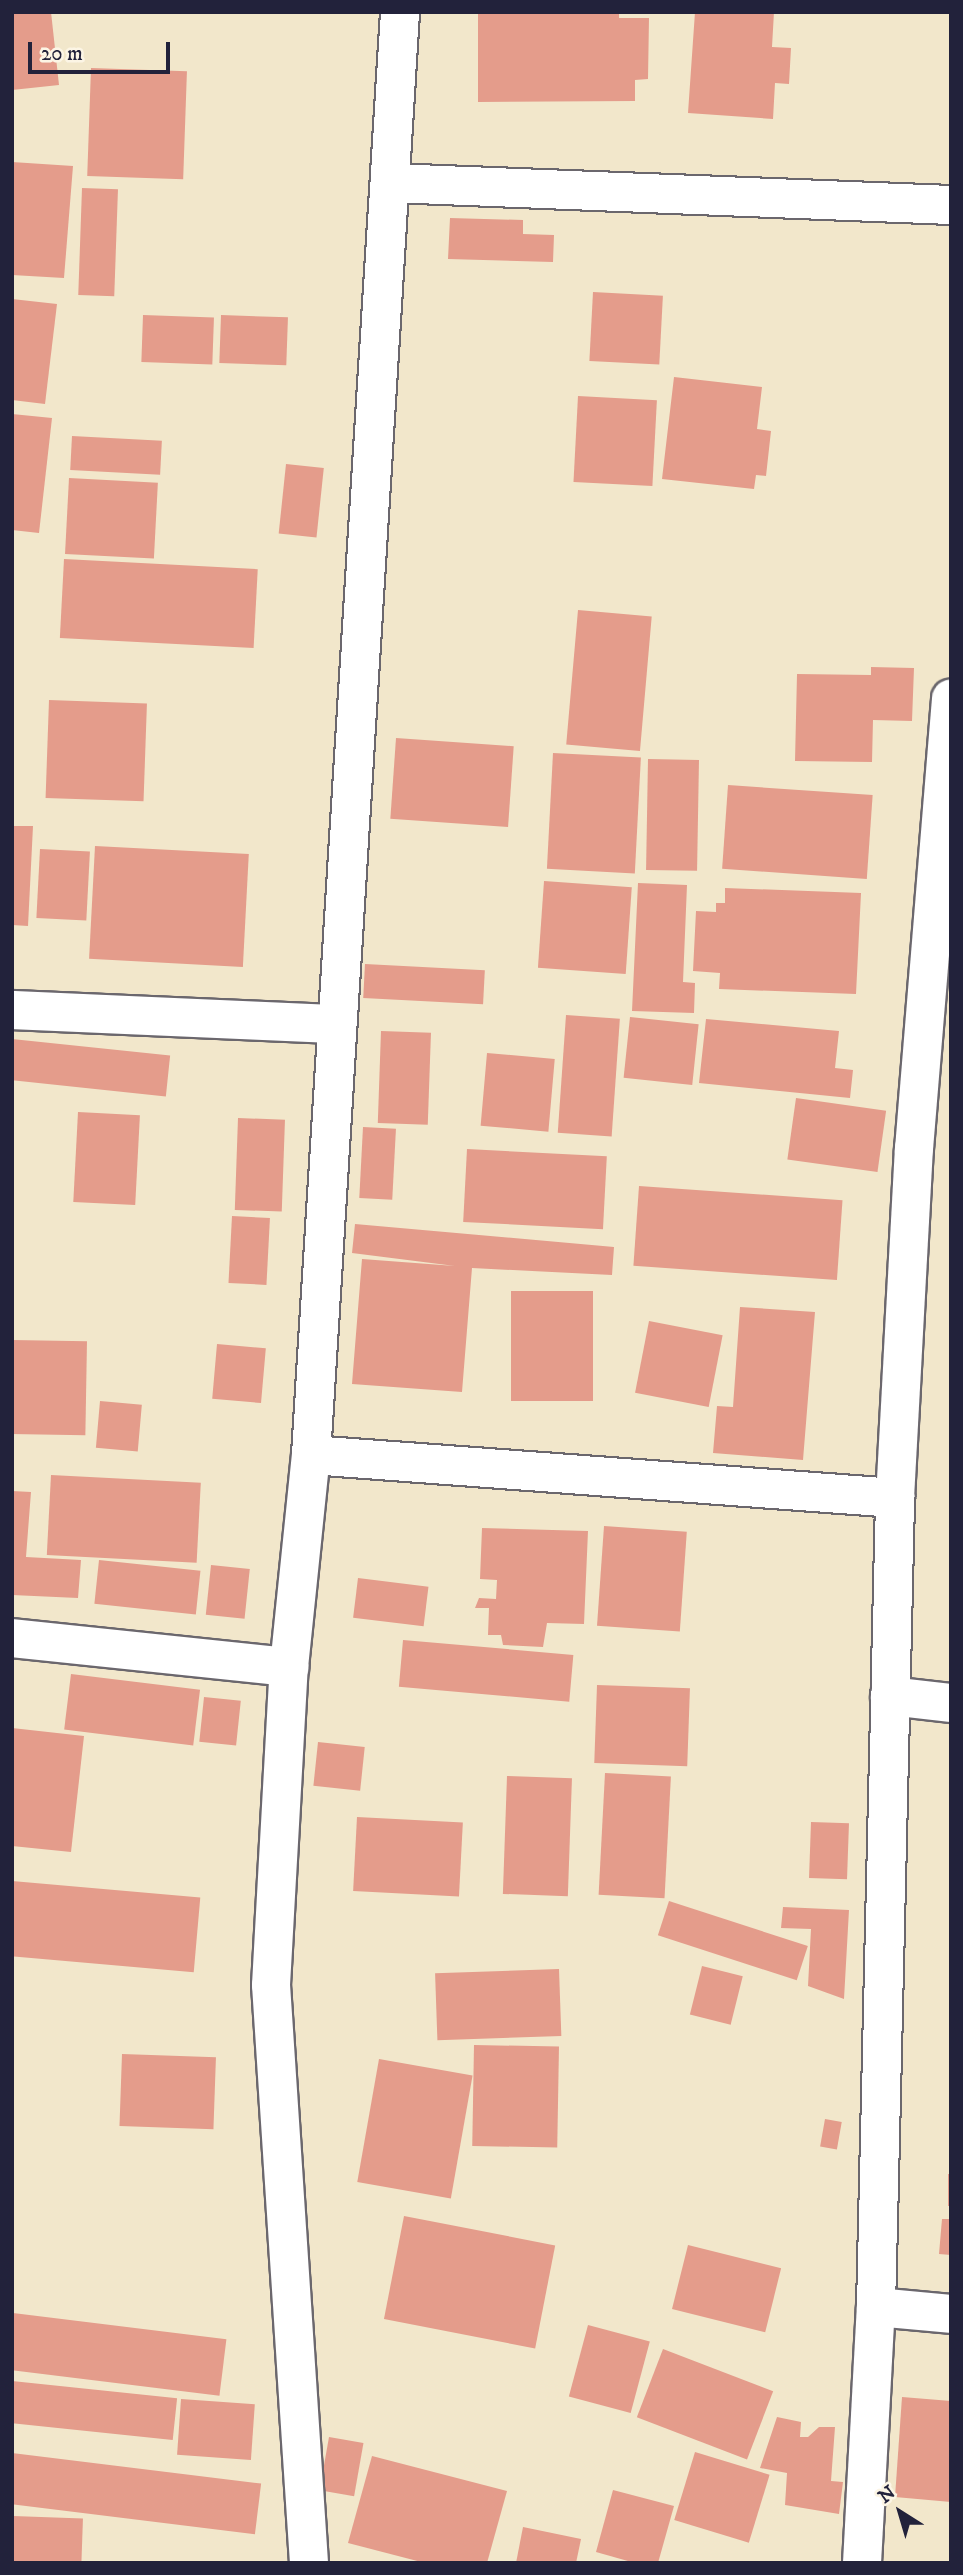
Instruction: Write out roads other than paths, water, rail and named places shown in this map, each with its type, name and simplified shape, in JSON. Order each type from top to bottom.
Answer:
[{"type":"street","points":[[309,2563],[271,1985],[289,1667],[311,1455],[400,12]]},
{"type":"street","points":[[391,183],[951,205]]},
{"type":"street","points":[[862,2563],[876,2307],[895,1498],[914,1149],[951,699]]},
{"type":"street","points":[[12,1010],[337,1024]]},
{"type":"street","points":[[311,1455],[895,1498]]},
{"type":"street","points":[[12,1639],[289,1667]]},
{"type":"street","points":[[890,1696],[951,1703]]},
{"type":"street","points":[[876,2307],[951,2314]]}]
